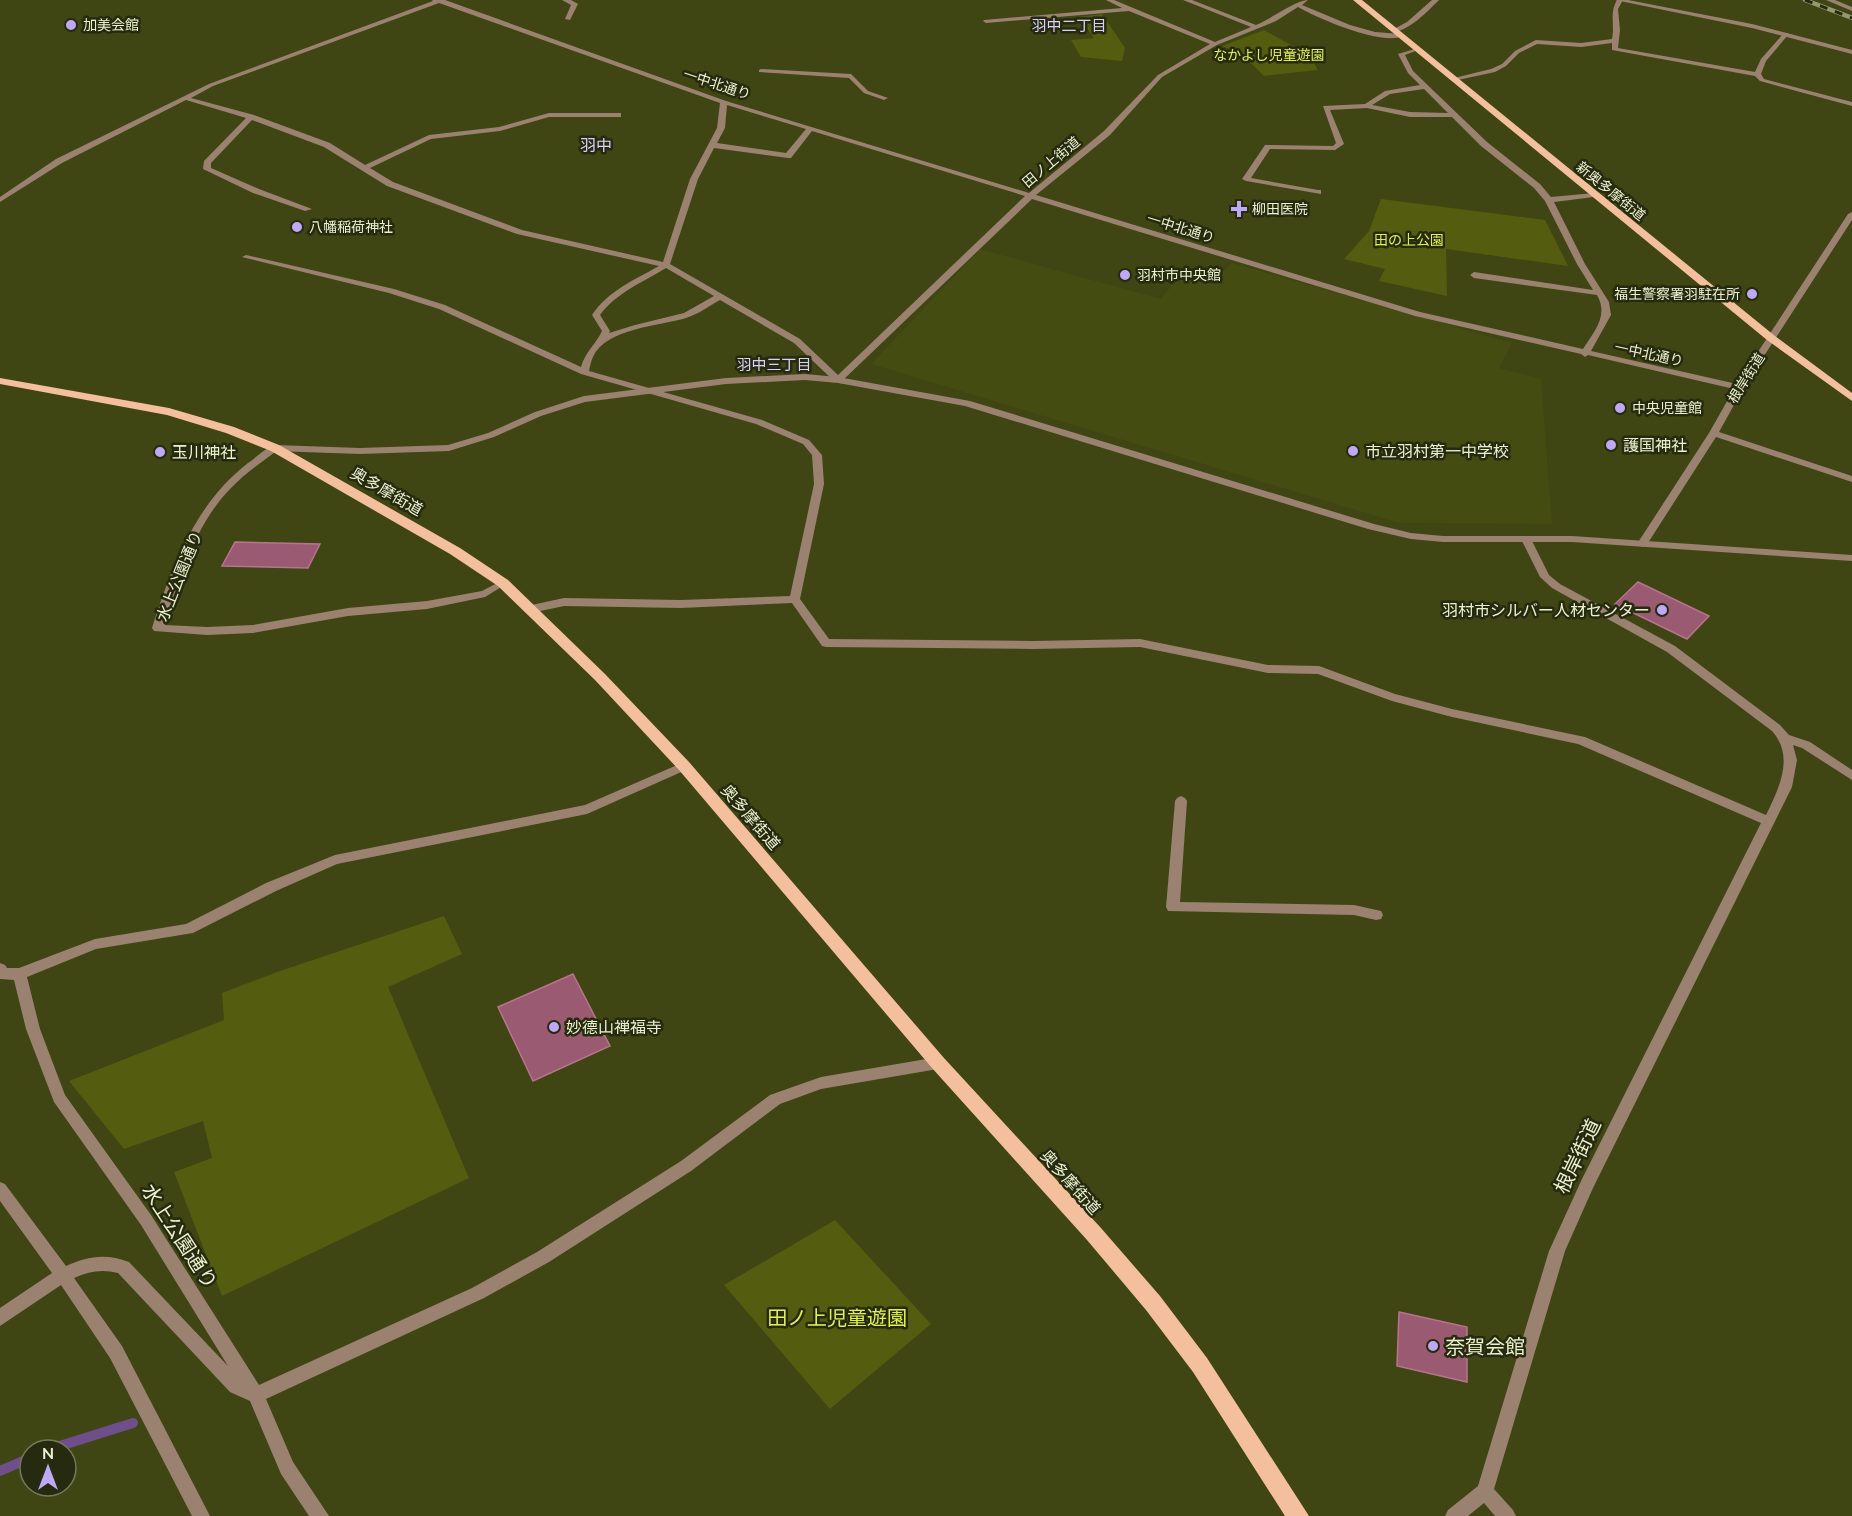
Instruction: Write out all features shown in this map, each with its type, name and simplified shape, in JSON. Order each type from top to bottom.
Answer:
[{"type":"main road","name":"新奥多摩街道","points":[[1357,0],[1771,338],[1852,398]]},
{"type":"main road","name":"奥多摩街道","points":[[0,381],[169,412],[230,430],[275,448],[455,551],[503,583],[600,677],[684,766],[938,1063],[1094,1234],[1178,1333],[1298,1516]]},
{"type":"street","points":[[1,199],[60,161],[226,79],[438,0]]},
{"type":"street","name":"一中北通り","points":[[438,0],[724,102],[1418,314],[1585,354],[1739,387]]},
{"type":"street","points":[[565,0],[576,4],[568,19]]},
{"type":"street","points":[[1108,0],[1215,44]]},
{"type":"street","points":[[1186,0],[1256,27]]},
{"type":"street","name":"田ノ上街道","points":[[837,380],[1031,195],[1107,133],[1160,76],[1215,44],[1256,27],[1305,0]]},
{"type":"street","points":[[1298,5],[1323,17],[1380,36],[1397,34],[1436,0]]},
{"type":"street","points":[[1852,52],[1786,34],[1619,0],[1615,9],[1617,30],[1614,50],[1757,74],[1762,80],[1852,104]]},
{"type":"street","points":[[1829,0],[1850,6]]},
{"type":"street","points":[[986,21],[1128,9]]},
{"type":"street","points":[[1757,74],[1763,60],[1786,34]]},
{"type":"street","points":[[1453,79],[1493,71],[1504,65],[1517,52],[1536,42],[1581,45],[1615,41]]},
{"type":"street","points":[[1416,49],[1401,54],[1410,72],[1484,144],[1537,186],[1549,200],[1598,293],[1605,302],[1607,315],[1585,354]]},
{"type":"street","points":[[762,71],[851,76],[866,92],[884,98]]},
{"type":"street","points":[[1367,106],[1379,95],[1398,89],[1426,87]]},
{"type":"street","points":[[185,98],[251,117],[327,145],[390,184],[520,232],[666,265],[797,341],[837,380]]},
{"type":"street","points":[[584,372],[591,351],[606,331],[596,315],[599,309],[612,298],[666,265],[694,179],[721,128],[724,102]]},
{"type":"street","points":[[1318,192],[1246,179],[1268,147],[1335,147],[1341,144],[1326,108],[1367,106],[1389,114],[1454,115]]},
{"type":"street","points":[[365,168],[429,138],[500,129],[549,115],[618,115]]},
{"type":"street","points":[[251,117],[207,163],[207,169],[256,191],[308,209]]},
{"type":"street","points":[[712,146],[788,156],[811,128]]},
{"type":"street","points":[[1549,200],[1594,195]]},
{"type":"street","name":"根岸街道","points":[[1642,544],[1714,433],[1739,387],[1852,214]]},
{"type":"street","points":[[246,257],[391,291],[442,307],[584,372],[759,422],[806,442],[817,455],[819,468],[817,497],[795,599],[826,643],[1033,645],[1140,643],[1268,669],[1319,670],[1392,697],[1452,713],[1581,740],[1768,821]]},
{"type":"street","points":[[1474,275],[1598,293]]},
{"type":"street","points":[[603,338],[685,316],[720,296]]},
{"type":"street","points":[[275,448],[360,451],[449,448],[491,435],[558,406],[584,399],[642,390],[773,377],[837,380],[967,403],[1372,527],[1411,536],[1443,539],[1526,539],[1642,544],[1852,558]]},
{"type":"street","points":[[1714,433],[1852,479]]},
{"type":"street","name":"水上公園通り","points":[[275,448],[227,487],[207,511],[194,533],[158,628],[207,632],[253,629],[348,612],[427,605],[486,594],[503,583]]},
{"type":"street","points":[[1526,539],[1545,577],[1556,586],[1671,649],[1762,716],[1785,738],[1806,745],[1852,776]]},
{"type":"street","points":[[531,609],[564,602],[681,604],[795,599]]},
{"type":"street","name":"根岸街道","points":[[1485,1491],[1557,1251],[1587,1184],[1786,787],[1791,771],[1791,760],[1785,738]]},
{"type":"street","points":[[0,969],[2,974],[20,974],[95,944],[188,929],[271,887],[335,860],[587,808],[684,766]]},
{"type":"street","points":[[1181,801],[1173,907],[1354,910],[1376,915]]},
{"type":"street","name":"水上公園通り","points":[[20,974],[33,1029],[59,1098],[146,1220],[256,1395],[287,1468],[320,1516]]},
{"type":"street","points":[[0,1318],[63,1275],[102,1263],[114,1263],[123,1268],[236,1386],[256,1395],[478,1293],[543,1257],[686,1166],[775,1099],[821,1083],[938,1063]]},
{"type":"street","points":[[0,1189],[116,1352],[201,1516]]},
{"type":"street","points":[[1454,1516],[1485,1491],[1507,1516]]},
{"type":"shaded area","name":"市立羽村第一中学校","points":[[980,249],[1161,299],[1177,278],[1210,284],[1232,263],[1512,343],[1499,368],[1541,379],[1552,524],[1399,523],[871,364]]},
{"type":"green space","points":[[1102,14],[1125,48],[1122,61],[1081,57],[1071,40],[1094,38],[1079,17]]},
{"type":"green space","name":"なかよし児童遊園","points":[[1264,30],[1309,55],[1318,70],[1264,76],[1242,54],[1222,46]]},
{"type":"green space","name":"田の上公園","points":[[1381,199],[1545,220],[1568,266],[1446,249],[1447,296],[1379,281],[1385,269],[1344,259],[1369,231]]},
{"type":"green space","points":[[444,916],[462,954],[388,987],[469,1178],[222,1296],[174,1172],[212,1158],[203,1121],[124,1149],[69,1081],[224,1020],[222,993],[277,972]]},
{"type":"green space","name":"田ノ上児童遊園","points":[[835,1220],[931,1324],[830,1409],[724,1285]]},
{"type":"building","points":[[235,542],[320,544],[308,568],[222,566]]},
{"type":"building","name":"羽村市シルバー人材センター","points":[[1638,582],[1709,616],[1687,639],[1615,604]]},
{"type":"building","name":"妙德山禅福寺","points":[[573,974],[610,1046],[533,1081],[498,1007]]},
{"type":"building","name":"奈賀会館","points":[[1399,1312],[1467,1327],[1467,1382],[1397,1366]]},
{"type":"waterway","points":[[78,1440],[133,1423]]},
{"type":"waterway","points":[[0,1471],[18,1463]]},
{"type":"railway","points":[[1805,0],[1852,18]]},
{"type":"place","name":"加美会館","points":[[71,25]]},
{"type":"place","name":"柳田医院","points":[[1239,209]]},
{"type":"place","name":"八幡稲荷神社","points":[[297,227]]},
{"type":"place","name":"羽村市中央館","points":[[1125,275]]},
{"type":"place","name":"福生警察署羽駐在所","points":[[1752,294]]},
{"type":"place","name":"中央児童館","points":[[1620,408]]},
{"type":"place","name":"護国神社","points":[[1611,445]]},
{"type":"place","name":"市立羽村第一中学校","points":[[1353,451]]},
{"type":"place","name":"玉川神社","points":[[160,452]]},
{"type":"place","name":"羽村市シルバー人材センター","points":[[1662,610]]},
{"type":"place","name":"妙德山禅福寺","points":[[554,1027]]},
{"type":"place","name":"奈賀会館","points":[[1433,1346]]},
{"type":"district","name":"羽中二丁目","points":[[1069,25]]},
{"type":"district","name":"羽中","points":[[596,145]]},
{"type":"district","name":"羽中三丁目","points":[[774,364]]}]
